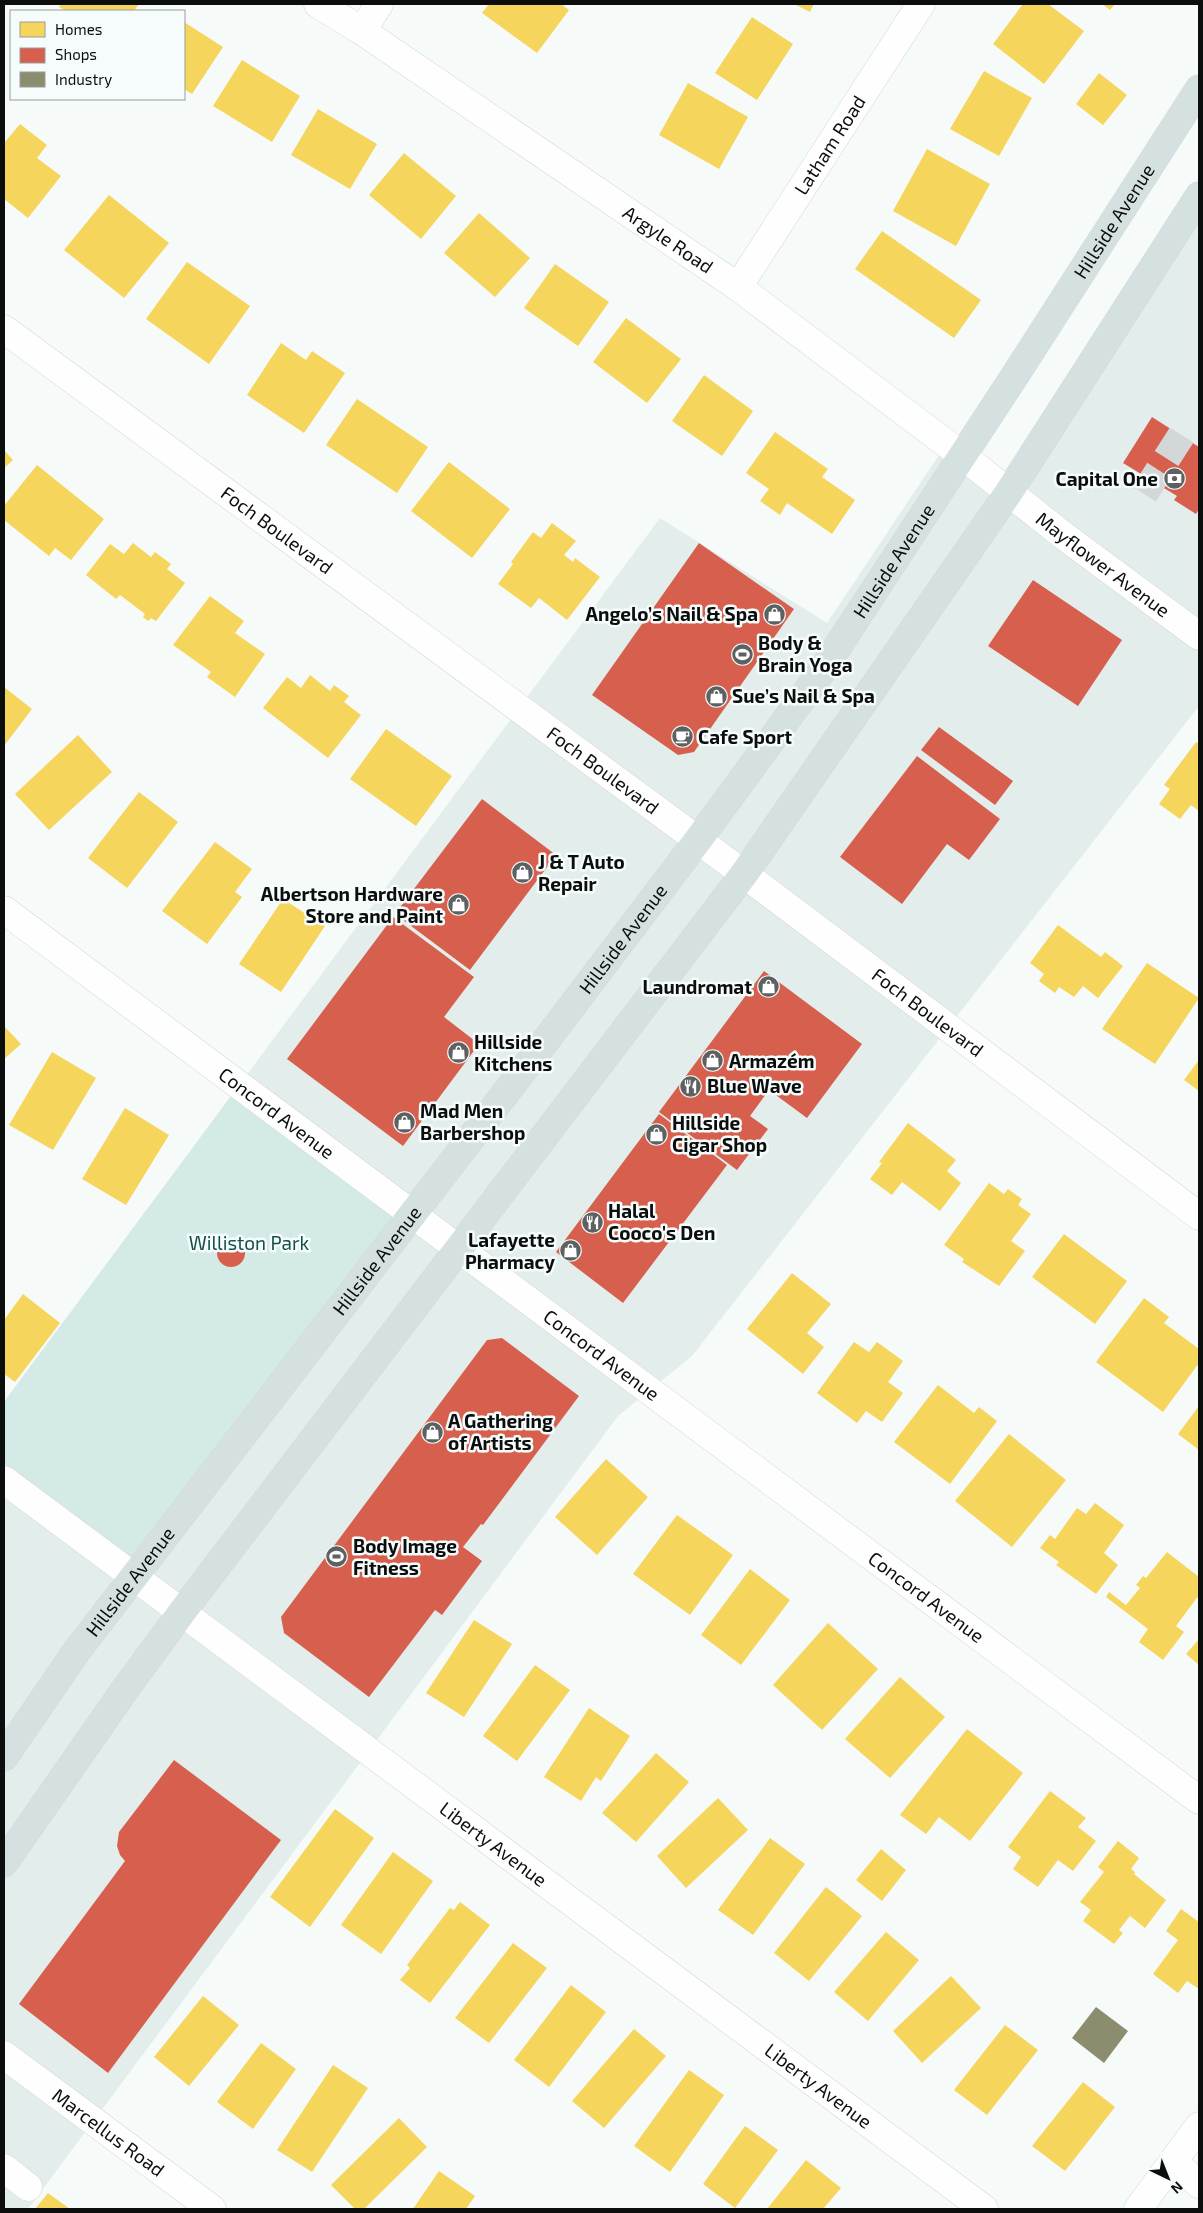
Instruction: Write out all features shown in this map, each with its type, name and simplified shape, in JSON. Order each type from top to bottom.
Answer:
[{"type":"main road","name":"Hillside Avenue","points":[[4,1757],[76,1652],[698,840],[819,675],[963,456],[1199,89]]},
{"type":"main road","points":[[4,1863],[126,1688],[182,1612],[744,874],[1009,492],[1199,196]]},
{"type":"street","name":"Argyle Road","points":[[318,4],[362,31],[738,286],[1009,492]]},
{"type":"street","points":[[362,31],[379,4]]},
{"type":"street","name":"Latham Road","points":[[738,286],[921,4]]},
{"type":"street","name":"Foch Boulevard","points":[[4,329],[744,874],[1199,1216]]},
{"type":"street","name":"Mayflower Avenue","points":[[1009,492],[1064,536],[1199,636]]},
{"type":"street","name":"Concord Avenue","points":[[4,910],[411,1215],[1199,1800]]},
{"type":"street","name":"Liberty Avenue","points":[[4,1480],[984,2209]]},
{"type":"street","name":"Marcellus Road","points":[[4,2055],[212,2209]]},
{"type":"street","points":[[1138,2209],[1199,2126]]},
{"type":"street","points":[[1172,2162],[1199,2184]]},
{"type":"street","points":[[4,2168],[28,2187]]},
{"type":"shaded area","points":[[1199,196],[1199,619],[1191,630],[1199,637],[1199,706],[692,1356],[618,1416],[28,2209],[4,2209],[4,1402],[660,518],[827,623],[945,446],[1009,491]]},
{"type":"green space","name":"Williston Park","points":[[231,1096],[397,1217],[130,1563],[4,1467],[4,1402]]},
{"type":"building: Homes","points":[[61,4],[139,4],[135,10],[64,10],[59,7]]},
{"type":"building: Homes","points":[[489,4],[561,4],[569,10],[537,53],[482,13]]},
{"type":"building: Homes","points":[[794,4],[814,4],[810,12]]},
{"type":"building: Homes","points":[[1023,4],[1048,4],[1084,31],[1044,84],[993,44]]},
{"type":"building: Homes","points":[[1102,4],[1115,4],[1110,10]]},
{"type":"building: Homes","points":[[752,17],[793,44],[757,100],[715,73]]},
{"type":"building: Homes","points":[[185,23],[223,47],[192,94],[185,90]]},
{"type":"building: Homes","points":[[242,60],[300,96],[272,142],[213,106]]},
{"type":"building: Homes","points":[[984,71],[1032,98],[999,156],[950,129]]},
{"type":"building: Homes","points":[[1099,73],[1127,95],[1103,125],[1076,104]]},
{"type":"building: Homes","points":[[688,83],[748,117],[719,169],[659,135]]},
{"type":"building: Homes","points":[[318,109],[377,144],[350,189],[291,155]]},
{"type":"building: Homes","points":[[20,124],[47,145],[37,158],[61,176],[28,218],[4,199],[4,141]]},
{"type":"building: Homes","points":[[927,149],[990,184],[956,246],[893,211]]},
{"type":"building: Homes","points":[[404,153],[456,196],[421,239],[369,195]]},
{"type":"building: Homes","points":[[109,195],[169,243],[124,298],[64,250]]},
{"type":"building: Homes","points":[[479,213],[530,258],[495,297],[444,253]]},
{"type":"building: Homes","points":[[882,231],[981,300],[954,338],[855,269]]},
{"type":"building: Homes","points":[[187,262],[250,306],[209,364],[146,319]]},
{"type":"building: Homes","points":[[555,264],[609,302],[578,346],[524,308]]},
{"type":"building: Homes","points":[[626,318],[681,359],[647,403],[593,362]]},
{"type":"building: Homes","points":[[281,343],[306,360],[312,351],[345,373],[304,433],[247,395]]},
{"type":"building: Homes","points":[[704,375],[753,411],[722,456],[672,421]]},
{"type":"building: Homes","points":[[357,399],[428,447],[397,493],[326,445]]},
{"type":"building: Homes","points":[[775,432],[828,469],[822,477],[855,500],[832,534],[787,503],[780,515],[760,501],[769,489],[746,473]]},
{"type":"building: Homes","points":[[4,450],[13,460],[4,468]]},
{"type":"building: Homes","points":[[449,462],[510,509],[472,558],[411,511]]},
{"type":"building: Homes","points":[[37,465],[104,519],[71,560],[55,548],[49,556],[4,520],[4,506]]},
{"type":"building: Homes","points":[[552,523],[576,541],[564,555],[573,562],[575,558],[600,577],[567,620],[539,598],[531,608],[498,584],[533,532],[541,538]]},
{"type":"building: Homes","points":[[133,543],[151,557],[155,552],[171,564],[167,569],[185,583],[156,621],[151,618],[148,621],[143,617],[145,614],[120,595],[116,599],[86,575],[110,544],[124,554]]},
{"type":"building: Homes","points":[[210,596],[244,621],[235,633],[265,654],[235,697],[207,677],[211,672],[173,645]]},
{"type":"building: Homes","points":[[310,675],[330,691],[334,685],[349,696],[344,702],[361,715],[328,758],[263,708],[287,677],[301,688]]},
{"type":"building: Homes","points":[[4,687],[32,709],[4,746]]},
{"type":"building: Homes","points":[[386,729],[452,776],[416,826],[350,779]]},
{"type":"building: Homes","points":[[78,735],[112,772],[49,830],[15,794]]},
{"type":"building: Homes","points":[[1196,742],[1199,744],[1199,811],[1191,805],[1180,819],[1159,804],[1170,789],[1164,785]]},
{"type":"building: Homes","points":[[139,792],[178,822],[127,888],[88,858]]},
{"type":"building: Homes","points":[[215,842],[252,869],[235,892],[242,897],[207,944],[162,911]]},
{"type":"building: Homes","points":[[283,899],[325,926],[281,992],[239,964]]},
{"type":"building: Homes","points":[[1058,925],[1101,957],[1105,952],[1123,966],[1098,998],[1083,986],[1074,997],[1059,987],[1055,993],[1039,981],[1044,974],[1030,963]]},
{"type":"building: Homes","points":[[1147,963],[1199,998],[1155,1064],[1102,1029]]},
{"type":"building: Homes","points":[[4,1026],[21,1044],[4,1059]]},
{"type":"building: Homes","points":[[52,1052],[96,1078],[53,1150],[9,1125]]},
{"type":"building: Homes","points":[[1199,1060],[1199,1091],[1184,1080]]},
{"type":"building: Homes","points":[[125,1108],[169,1135],[126,1205],[82,1179]]},
{"type":"building: Homes","points":[[908,1123],[956,1160],[947,1171],[961,1183],[940,1211],[902,1182],[892,1195],[870,1179],[882,1163],[879,1162]]},
{"type":"building: Homes","points":[[989,1183],[1004,1194],[1008,1189],[1022,1199],[1018,1205],[1031,1214],[1011,1241],[1025,1251],[999,1286],[962,1262],[964,1259],[944,1245]]},
{"type":"building: Homes","points":[[1064,1234],[1127,1281],[1095,1324],[1032,1277]]},
{"type":"building: Homes","points":[[792,1273],[831,1304],[807,1333],[824,1347],[803,1374],[747,1329]]},
{"type":"building: Homes","points":[[23,1294],[60,1323],[15,1382],[4,1374],[4,1320]]},
{"type":"building: Homes","points":[[1144,1298],[1169,1317],[1164,1323],[1199,1349],[1199,1363],[1163,1412],[1096,1362]]},
{"type":"building: Homes","points":[[854,1342],[869,1352],[877,1342],[903,1361],[888,1382],[903,1393],[882,1422],[866,1411],[857,1423],[817,1393]]},
{"type":"building: Homes","points":[[938,1385],[974,1413],[979,1407],[997,1421],[950,1484],[894,1442]]},
{"type":"building: Homes","points":[[1199,1406],[1199,1450],[1178,1434]]},
{"type":"building: Homes","points":[[1009,1434],[1066,1480],[1012,1547],[955,1501]]},
{"type":"building: Homes","points":[[606,1459],[648,1497],[597,1555],[555,1517]]},
{"type":"building: Homes","points":[[1095,1503],[1124,1525],[1104,1553],[1118,1565],[1096,1594],[1056,1565],[1059,1562],[1040,1548],[1050,1535],[1055,1539],[1077,1508],[1086,1514]]},
{"type":"building: Homes","points":[[677,1515],[733,1555],[690,1615],[633,1574]]},
{"type":"building: Homes","points":[[1167,1552],[1199,1577],[1199,1595],[1176,1626],[1184,1632],[1163,1660],[1139,1642],[1148,1629],[1106,1597],[1109,1592],[1126,1605],[1140,1588],[1136,1585],[1143,1576],[1146,1578]]},
{"type":"building: Homes","points":[[750,1569],[790,1600],[741,1665],[701,1635]]},
{"type":"building: Homes","points":[[474,1620],[512,1644],[464,1717],[426,1693]]},
{"type":"building: Homes","points":[[828,1623],[878,1669],[822,1730],[773,1685]]},
{"type":"building: Homes","points":[[1199,1639],[1199,1665],[1186,1654]]},
{"type":"building: Homes","points":[[535,1665],[570,1690],[517,1761],[483,1736]]},
{"type":"building: Homes","points":[[900,1677],[945,1717],[890,1778],[845,1739]]},
{"type":"building: Homes","points":[[589,1708],[630,1736],[601,1781],[596,1777],[581,1801],[544,1777]]},
{"type":"building: Homes","points":[[967,1729],[1023,1773],[970,1841],[939,1817],[926,1834],[900,1815]]},
{"type":"building: Homes","points":[[656,1753],[689,1782],[636,1842],[602,1813]]},
{"type":"building: Homes","points":[[1050,1791],[1086,1818],[1078,1827],[1096,1841],[1073,1871],[1058,1860],[1038,1887],[1013,1869],[1021,1857],[1008,1847]]},
{"type":"building: Homes","points":[[718,1798],[748,1830],[686,1888],[657,1856]]},
{"type":"building: Homes","points":[[335,1809],[374,1838],[310,1927],[270,1897]]},
{"type":"building: Homes","points":[[770,1838],[805,1864],[753,1935],[718,1910]]},
{"type":"building: Homes","points":[[1118,1841],[1139,1858],[1131,1869],[1135,1872],[1134,1874],[1166,1900],[1145,1928],[1130,1916],[1119,1930],[1123,1933],[1114,1944],[1083,1921],[1091,1910],[1080,1902],[1104,1872],[1098,1867]]},
{"type":"building: Homes","points":[[881,1849],[906,1870],[882,1901],[856,1880]]},
{"type":"building: Homes","points":[[393,1852],[433,1881],[381,1954],[341,1925]]},
{"type":"building: Homes","points":[[826,1887],[862,1916],[809,1981],[774,1953]]},
{"type":"building: Homes","points":[[460,1902],[490,1925],[430,2003],[400,1980],[410,1968],[407,1965],[450,1908],[454,1910]]},
{"type":"building: Homes","points":[[1181,1909],[1199,1922],[1199,1989],[1187,1981],[1178,1993],[1153,1974],[1178,1940],[1166,1931]]},
{"type":"building: Homes","points":[[886,1932],[919,1960],[868,2021],[834,1992]]},
{"type":"building: Homes","points":[[513,1943],[547,1968],[489,2043],[455,2018]]},
{"type":"building: Homes","points":[[951,1976],[981,2008],[922,2063],[893,2031]]},
{"type":"building: Homes","points":[[571,1985],[606,2012],[549,2087],[514,2060]]},
{"type":"building: Homes","points":[[203,1996],[239,2025],[189,2086],[154,2057]]},
{"type":"building: Homes","points":[[1005,2025],[1038,2050],[987,2115],[954,2090]]},
{"type":"building: Homes","points":[[634,2029],[666,2056],[604,2128],[572,2101]]},
{"type":"building: Homes","points":[[261,2043],[296,2069],[253,2129],[217,2102]]},
{"type":"building: Homes","points":[[333,2065],[368,2088],[312,2172],[277,2150]]},
{"type":"building: Homes","points":[[689,2070],[724,2095],[670,2172],[634,2146]]},
{"type":"building: Homes","points":[[1083,2082],[1115,2107],[1065,2171],[1032,2146]]},
{"type":"building: Homes","points":[[399,2118],[427,2147],[364,2209],[355,2209],[331,2185]]},
{"type":"building: Homes","points":[[745,2126],[778,2150],[735,2208],[703,2184]]},
{"type":"building: Homes","points":[[806,2160],[841,2188],[823,2209],[767,2209]]},
{"type":"building: Homes","points":[[439,2171],[475,2196],[466,2209],[413,2209]]},
{"type":"building: Homes","points":[[48,2193],[70,2209],[35,2209]]},
{"type":"building: Shops","name":"Capital One","points":[[1152,417],[1199,447],[1199,509],[1196,514],[1174,500],[1177,496],[1123,463]]},
{"type":"building: Shops","points":[[699,543],[794,609],[694,752],[678,755],[592,695]]},
{"type":"building: Shops","points":[[1033,580],[1122,640],[1078,706],[988,646]]},
{"type":"building: Shops","points":[[939,727],[1013,781],[995,805],[921,750]]},
{"type":"building: Shops","points":[[917,756],[1000,819],[969,860],[947,844],[902,904],[840,857]]},
{"type":"building: Shops","points":[[482,799],[556,855],[470,970],[395,914]]},
{"type":"building: Shops","points":[[393,917],[474,977],[444,1017],[479,1044],[403,1146],[287,1059]]},
{"type":"building: Shops","points":[[764,971],[862,1044],[807,1118],[769,1090],[750,1116],[768,1129],[737,1170],[659,1112]]},
{"type":"building: Shops","points":[[659,1114],[727,1165],[623,1303],[556,1252]]},
{"type":"building: Shops","points":[[231,1239],[241,1243],[245,1253],[241,1263],[231,1267],[221,1263],[217,1253],[221,1243]]},
{"type":"building: Shops","points":[[502,1338],[579,1396],[483,1525],[481,1524],[463,1547],[482,1561],[442,1615],[435,1610],[369,1697],[284,1633],[281,1617],[487,1340]]},
{"type":"building: Shops","points":[[174,1760],[281,1840],[108,2073],[19,2004],[125,1861],[120,1855],[117,1846],[119,1832]]},
{"type":"building: Industry","points":[[1096,2007],[1128,2031],[1104,2063],[1072,2038]]},
{"type":"tunnel","points":[[1144,494],[1188,425]]},
{"type":"place","name":"Capital One","points":[[1174,479]]},
{"type":"place","name":"Angelo’s Nail & Spa","points":[[774,614]]},
{"type":"place","name":"Body & Brain Yoga","points":[[742,654]]},
{"type":"place","name":"Sue’s Nail & Spa","points":[[716,696]]},
{"type":"place","name":"Cafe Sport","points":[[682,737]]},
{"type":"place","name":"J & T Auto Repair","points":[[522,873]]},
{"type":"place","name":"Albertson Hardware Store and Paint","points":[[459,905]]},
{"type":"place","name":"Laundromat","points":[[768,987]]},
{"type":"place","name":"Hillside Kitchens","points":[[458,1053]]},
{"type":"place","name":"Armazém","points":[[713,1061]]},
{"type":"place","name":"Blue Wave","points":[[691,1086]]},
{"type":"place","name":"Mad Men Barbershop","points":[[404,1122]]},
{"type":"place","name":"Hillside Cigar Shop","points":[[656,1134]]},
{"type":"place","name":"Halal Cooco's Den","points":[[592,1222]]},
{"type":"place","name":"Lafayette Pharmacy","points":[[571,1251]]},
{"type":"place","name":"A Gathering of Artists","points":[[432,1432]]},
{"type":"place","name":"Body Image Fitness","points":[[337,1557]]}]
